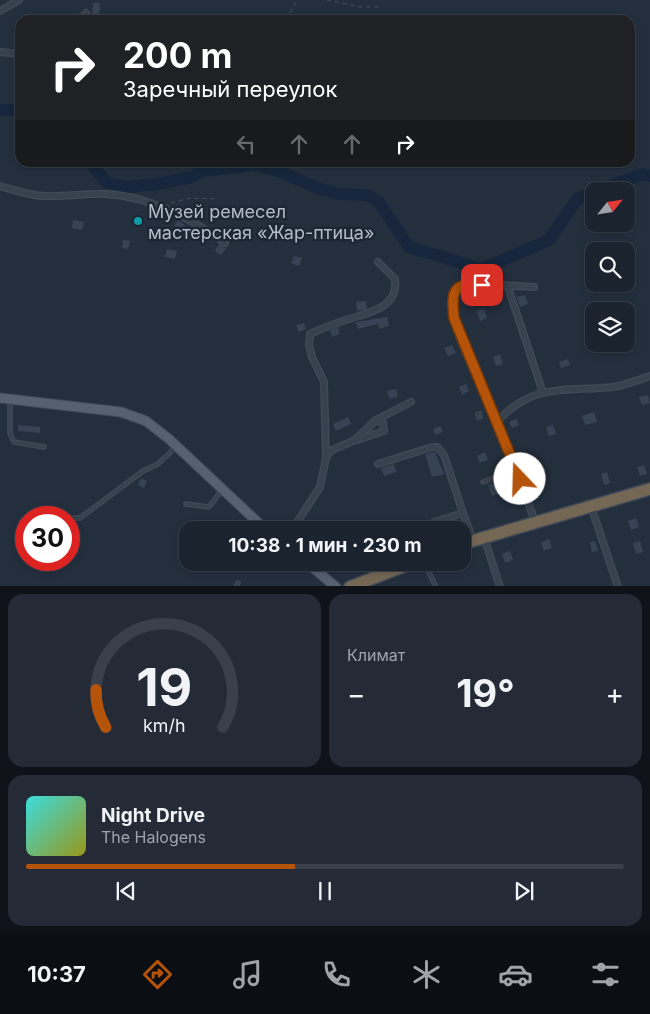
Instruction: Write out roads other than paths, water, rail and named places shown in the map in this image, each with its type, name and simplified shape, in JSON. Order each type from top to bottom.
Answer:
[{"type":"highway","points":[[473,541],[650,489]]},
{"type":"highway","points":[[350,586],[391,571]]},
{"type":"main road","points":[[5,398],[134,415],[156,428],[256,521]]},
{"type":"main road","points":[[317,571],[336,586]]},
{"type":"street","points":[[0,12],[19,0]]},
{"type":"street","points":[[0,52],[15,54]]},
{"type":"street","points":[[0,186],[22,193],[44,196],[121,195],[188,219],[225,243]]},
{"type":"street","points":[[298,521],[320,488],[326,458],[324,382],[312,357],[309,345],[310,334],[345,320],[374,313],[388,302],[395,291],[395,278],[378,262]]},
{"type":"street","points":[[534,287],[460,284],[456,288],[452,299],[456,327],[497,422],[535,522]]},
{"type":"street","points":[[508,287],[543,392]]},
{"type":"street","points":[[497,422],[514,404],[543,392],[621,386],[650,376]]},
{"type":"street","points":[[355,440],[376,420],[411,402]]},
{"type":"street","points":[[326,458],[334,448],[384,431],[383,423],[376,420]]},
{"type":"street","points":[[378,464],[437,447],[444,455],[473,541],[500,586]]},
{"type":"street","points":[[591,506],[618,586]]},
{"type":"street","points":[[438,521],[463,514]]},
{"type":"lane","points":[[5,398],[10,433],[14,442],[44,447]]},
{"type":"lane","points":[[80,518],[143,472],[158,464],[176,446]]},
{"type":"lane","points":[[483,482],[516,469]]},
{"type":"lane","points":[[186,504],[209,507],[222,490]]},
{"type":"lane","points":[[428,571],[436,586]]},
{"type":"waterway","points":[[0,110],[15,110]]},
{"type":"waterway","points":[[94,167],[106,182],[126,187],[157,184],[192,177],[203,171],[236,167]]},
{"type":"waterway","points":[[262,167],[276,170],[320,189],[340,194],[368,195],[379,202],[409,247],[482,269],[549,240],[578,198],[585,196]]},
{"type":"waterway","points":[[621,182],[643,174],[650,176]]},
{"type":"place","name":"Музей ремесел мастерская «Жар-птица»","points":[[138,221]]}]
